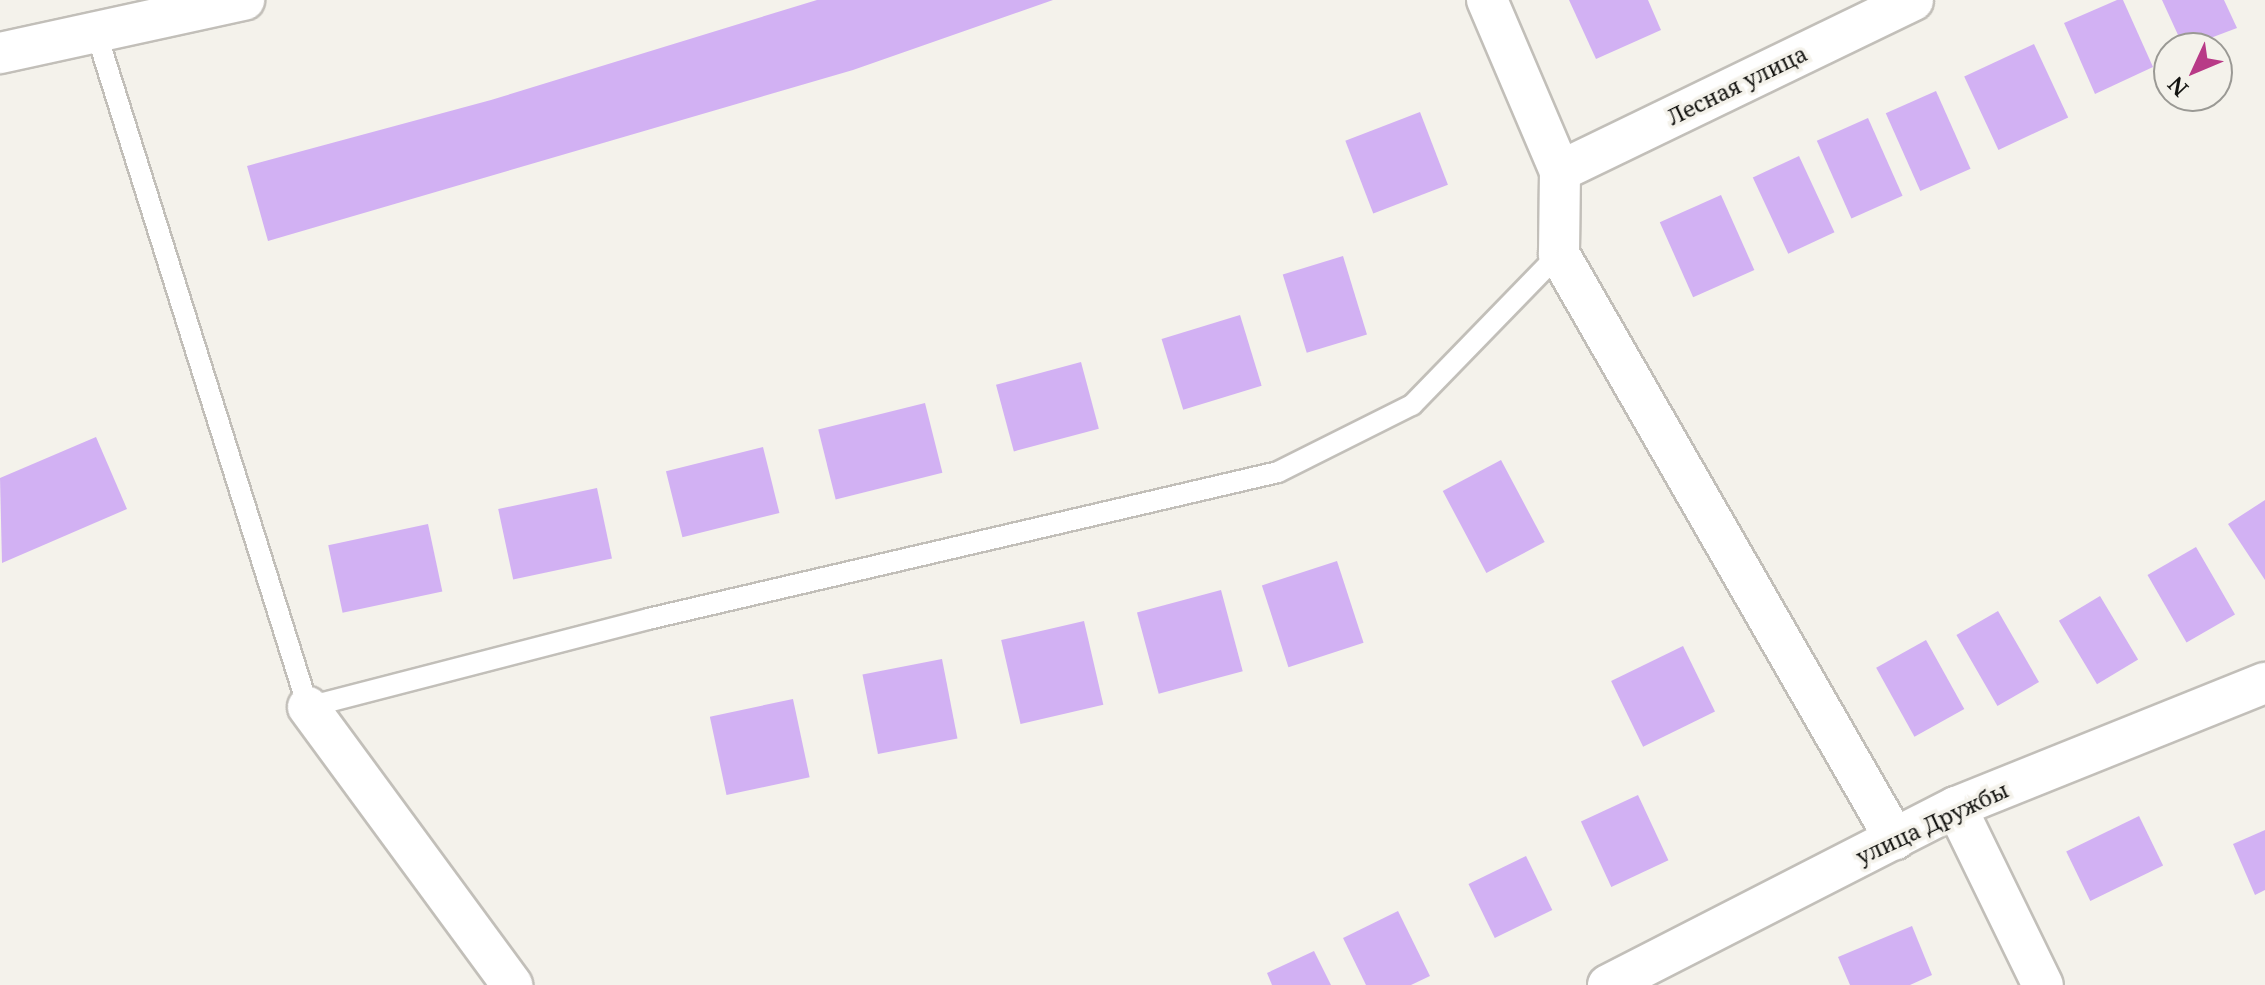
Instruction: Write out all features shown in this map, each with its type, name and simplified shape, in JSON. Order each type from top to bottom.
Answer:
[{"type":"street","points":[[0,53],[244,0]]},
{"type":"street","points":[[1487,0],[1560,171],[1559,254],[1895,839]]},
{"type":"street","name":"Лесная улица","points":[[1560,171],[1913,0]]},
{"type":"street","name":"улица Дружбы","points":[[1631,980],[1956,807],[2265,683]]},
{"type":"street","points":[[308,707],[512,985]]},
{"type":"street","points":[[1956,807],[2043,985]]},
{"type":"lane","points":[[96,32],[308,707],[648,619],[1278,472],[1412,405],[1559,254]]},
{"type":"building","points":[[817,0],[1053,0],[853,70],[268,241],[247,166],[491,100]]},
{"type":"building","points":[[1569,0],[1648,0],[1661,30],[1596,59]]},
{"type":"building","points":[[2123,0],[2153,67],[2095,94],[2064,23]]},
{"type":"building","points":[[2162,0],[2224,0],[2237,28],[2226,32],[2177,32]]},
{"type":"building","points":[[2034,44],[2068,117],[1998,150],[1964,77]]},
{"type":"building","points":[[1936,91],[1971,169],[1920,191],[1886,113]]},
{"type":"building","points":[[1420,112],[1448,185],[1373,213],[1345,141]]},
{"type":"building","points":[[1868,118],[1903,196],[1851,218],[1817,141]]},
{"type":"building","points":[[1799,156],[1834,232],[1788,254],[1753,178]]},
{"type":"building","points":[[1721,195],[1754,270],[1693,297],[1660,222]]},
{"type":"building","points":[[1343,256],[1367,334],[1307,353],[1283,274]]},
{"type":"building","points":[[1240,315],[1262,386],[1183,410],[1162,339]]},
{"type":"building","points":[[1081,362],[1099,429],[1014,451],[996,385]]},
{"type":"building","points":[[925,403],[942,473],[836,499],[818,430]]},
{"type":"building","points":[[96,437],[127,509],[2,563],[0,478]]},
{"type":"building","points":[[763,447],[779,513],[682,537],[666,471]]},
{"type":"building","points":[[1501,460],[1545,542],[1486,573],[1443,491]]},
{"type":"building","points":[[597,488],[612,558],[513,579],[498,509]]},
{"type":"building","points":[[2265,500],[2265,580],[2228,524]]},
{"type":"building","points":[[428,524],[442,591],[343,613],[328,545]]},
{"type":"building","points":[[2196,547],[2235,615],[2187,643],[2148,575]]},
{"type":"building","points":[[1337,561],[1364,643],[1288,667],[1262,585]]},
{"type":"building","points":[[1221,590],[1243,671],[1159,694],[1137,613]]},
{"type":"building","points":[[2100,596],[2138,659],[2097,684],[2059,621]]},
{"type":"building","points":[[1998,611],[2039,682],[1997,706],[1956,635]]},
{"type":"building","points":[[1084,621],[1103,705],[1021,724],[1001,640]]},
{"type":"building","points":[[1926,640],[1964,709],[1914,737],[1876,668]]},
{"type":"building","points":[[1683,646],[1715,712],[1643,747],[1611,681]]},
{"type":"building","points":[[942,659],[957,739],[878,754],[862,674]]},
{"type":"building","points":[[793,699],[810,777],[726,795],[710,717]]},
{"type":"building","points":[[1638,795],[1668,860],[1611,887],[1581,822]]},
{"type":"building","points":[[2139,816],[2163,865],[2090,901],[2066,852]]},
{"type":"building","points":[[2265,830],[2265,890],[2255,895],[2233,844]]},
{"type":"building","points":[[1526,856],[1552,910],[1495,938],[1468,884]]},
{"type":"building","points":[[1398,911],[1430,976],[1411,985],[1366,985],[1343,938]]},
{"type":"building","points":[[1912,926],[1932,975],[1910,985],[1850,985],[1838,957]]},
{"type":"building","points":[[1314,951],[1331,985],[1272,985],[1267,973]]}]
